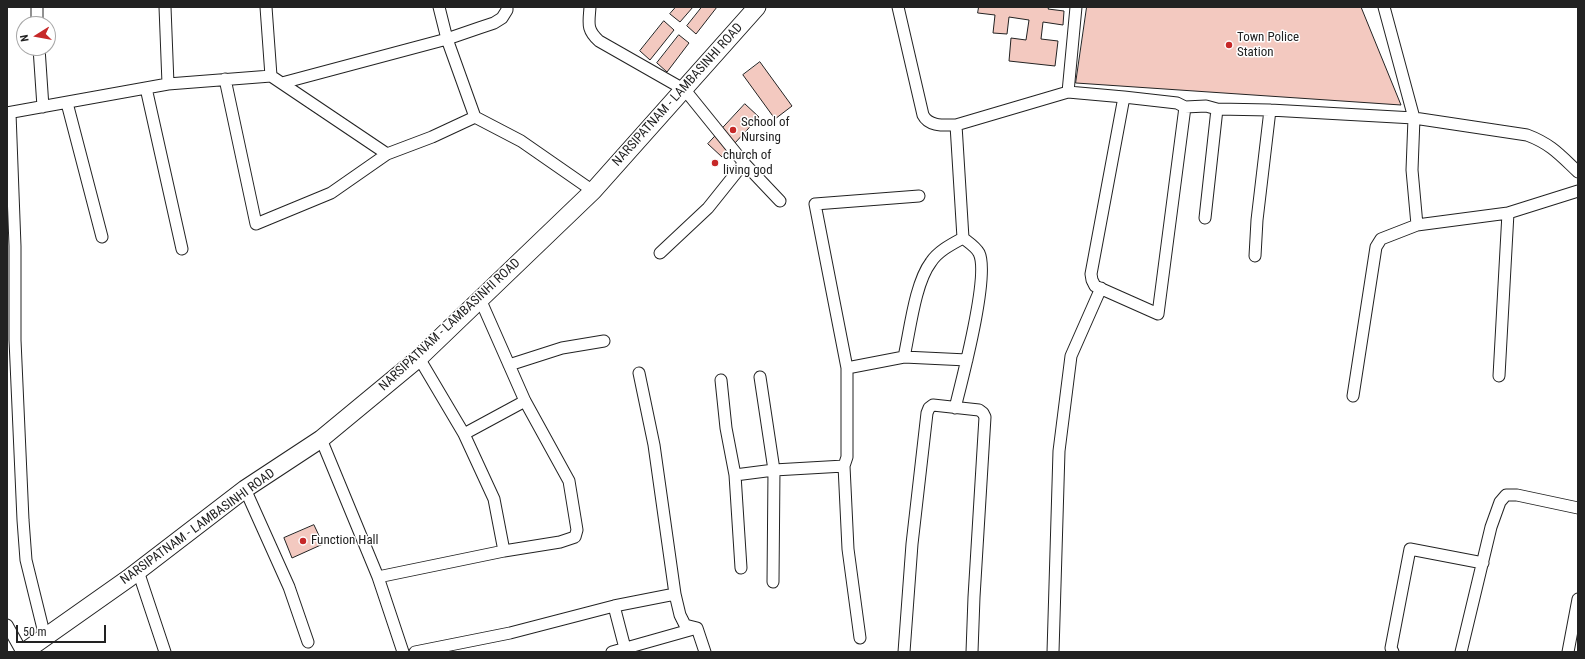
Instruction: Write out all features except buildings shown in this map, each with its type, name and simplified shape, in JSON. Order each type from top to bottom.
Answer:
[{"type":"main road","name":"NARSIPATNAM - LAMBASINHI ROAD","points":[[23,652],[138,571],[245,489],[321,439],[419,358],[593,191],[757,7]]},
{"type":"street","points":[[165,7],[168,84]]},
{"type":"street","points":[[266,7],[271,76]]},
{"type":"street","points":[[439,7],[447,39],[475,117],[521,141],[593,191]]},
{"type":"street","points":[[282,83],[447,39],[494,23],[502,18],[507,10],[507,7]]},
{"type":"street","points":[[590,7],[589,24],[591,34],[599,41],[684,90],[744,163],[780,201]]},
{"type":"street","points":[[898,7],[923,115],[926,120],[933,124],[956,126],[1068,92],[1177,103],[1185,107],[1206,106],[1217,109],[1270,110],[1414,118],[1527,135],[1552,147],[1578,172]]},
{"type":"street","points":[[1068,92],[1076,7]]},
{"type":"street","points":[[1384,7],[1414,118],[1412,170],[1417,225]]},
{"type":"street","points":[[40,56],[43,107]]},
{"type":"street","points":[[45,637],[30,580],[25,547],[15,340],[15,246],[8,113],[168,84],[271,76],[388,154]]},
{"type":"street","points":[[225,79],[256,224],[331,193],[388,154],[432,138],[475,117]]},
{"type":"street","points":[[146,88],[182,249]]},
{"type":"street","points":[[1124,97],[1091,274],[1095,286],[1158,314],[1185,107]]},
{"type":"street","points":[[67,103],[102,237]]},
{"type":"street","points":[[1205,218],[1217,109]]},
{"type":"street","points":[[1255,256],[1257,220],[1270,110]]},
{"type":"street","points":[[955,408],[967,360],[982,283],[979,253],[963,238],[956,126]]},
{"type":"street","points":[[660,253],[708,208],[744,163]]},
{"type":"street","points":[[1353,396],[1376,247],[1382,239],[1417,225],[1508,213],[1578,191]]},
{"type":"street","points":[[860,638],[848,549],[844,466],[847,457],[847,368],[815,204],[919,196]]},
{"type":"street","points":[[1499,376],[1508,213]]},
{"type":"street","points":[[904,357],[919,287],[924,273],[932,260],[946,248],[963,238]]},
{"type":"street","points":[[1053,652],[1059,451],[1071,356],[1101,288]]},
{"type":"street","points":[[378,577],[504,551],[569,540],[575,537],[577,530],[569,481],[525,401],[480,298]]},
{"type":"street","points":[[509,365],[562,348],[604,341]]},
{"type":"street","points":[[847,368],[904,357],[967,360]]},
{"type":"street","points":[[419,358],[464,434],[494,499],[504,551]]},
{"type":"street","points":[[638,373],[654,445],[675,594],[680,615],[684,623],[688,626],[696,628]]},
{"type":"street","points":[[760,377],[774,470],[772,582]]},
{"type":"street","points":[[721,380],[726,428],[735,475],[741,568]]},
{"type":"street","points":[[464,434],[525,401]]},
{"type":"street","points":[[904,652],[912,544],[927,413],[929,408],[933,405],[979,410],[985,417],[972,652]]},
{"type":"street","points":[[321,439],[378,577],[403,652]]},
{"type":"street","points":[[735,475],[774,470],[844,466]]},
{"type":"street","points":[[245,489],[290,587],[308,642]]},
{"type":"street","points":[[1461,652],[1491,527],[1500,502],[1506,495],[1516,495],[1578,508]]},
{"type":"street","points":[[1393,652],[1391,648],[1410,549],[1483,563]]},
{"type":"street","points":[[138,571],[165,652]]},
{"type":"street","points":[[415,652],[510,633],[614,606],[675,594]]},
{"type":"street","points":[[1568,652],[1578,599]]},
{"type":"street","points":[[614,606],[625,650]]},
{"type":"street","points":[[7,625],[23,652]]},
{"type":"street","points":[[612,652],[625,650],[696,628]]},
{"type":"street","points":[[696,628],[705,652]]},
{"type":"place","name":"Town Police Station","points":[[1229,45]]},
{"type":"place","name":"School of Nursing","points":[[733,130]]},
{"type":"place","name":"church of living god","points":[[715,163]]},
{"type":"place","name":"Function Hall","points":[[303,541]]}]
